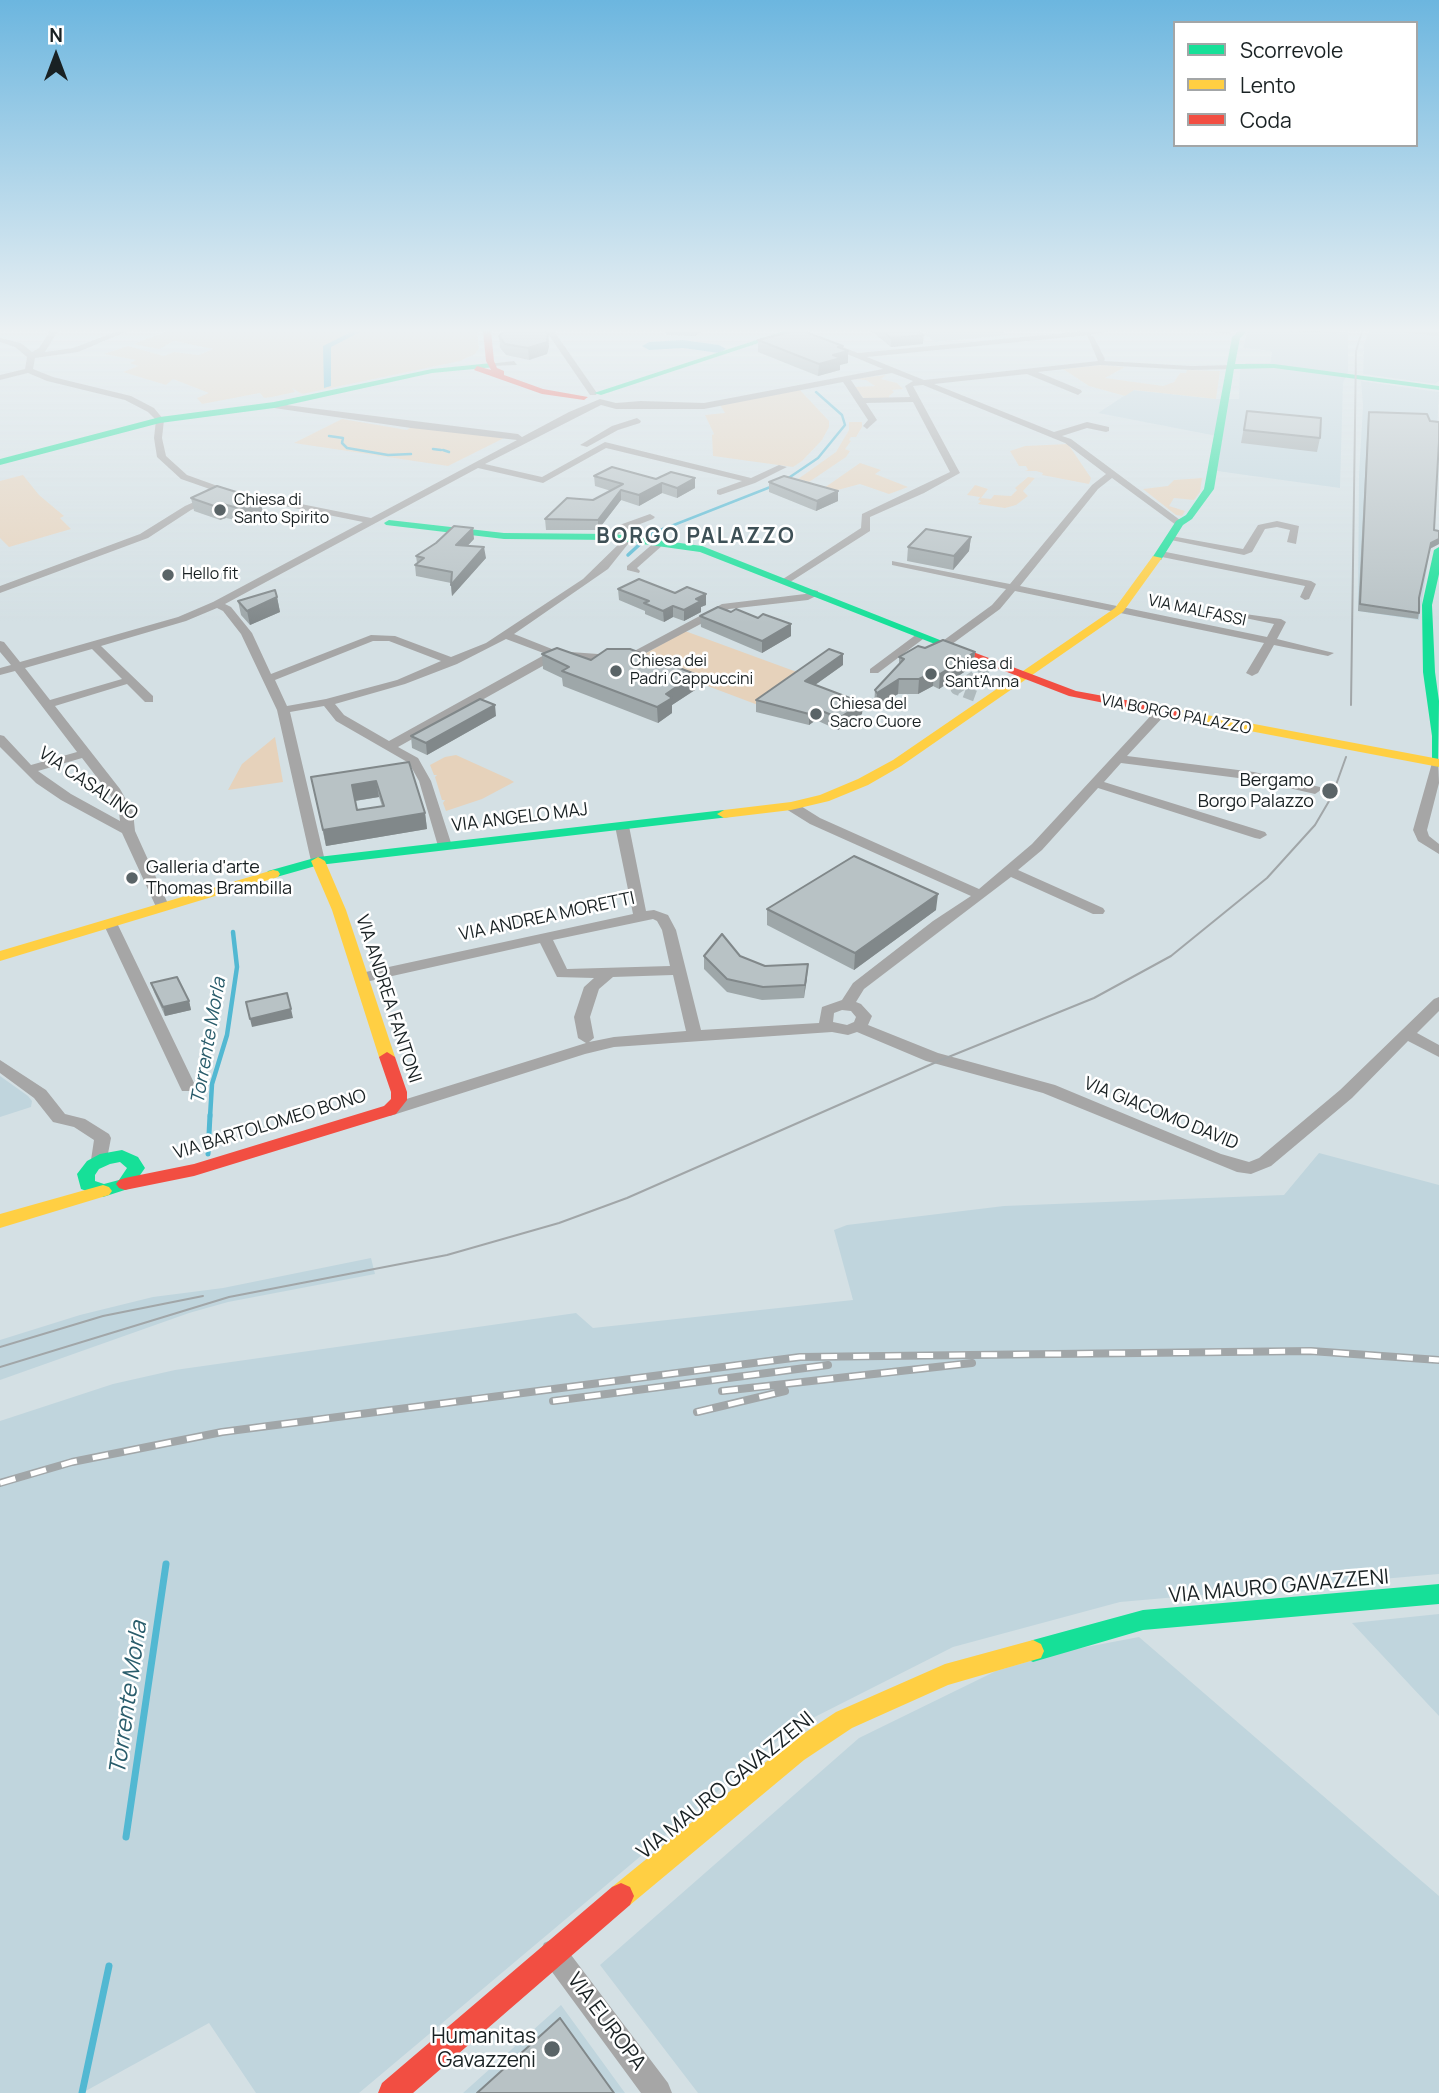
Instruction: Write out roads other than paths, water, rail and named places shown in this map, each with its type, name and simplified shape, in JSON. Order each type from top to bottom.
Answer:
[{"type":"street","points":[[0,462],[127,429]]},
{"type":"street","points":[[159,429],[158,438],[164,460],[184,477],[224,491],[372,520]]},
{"type":"street","points":[[444,429],[518,437]]},
{"type":"street","points":[[216,601],[234,599],[535,429]]},
{"type":"street","points":[[0,672],[95,646],[201,611],[236,587],[372,520],[543,429]]},
{"type":"street","points":[[526,477],[614,429]]},
{"type":"street","points":[[480,464],[543,480],[631,429]]},
{"type":"street","points":[[787,581],[866,529],[865,516],[921,492],[955,473],[931,429]]},
{"type":"street","points":[[1040,429],[1068,441],[1179,523]]},
{"type":"street","points":[[1055,435],[1075,429]]},
{"type":"street","name":"VIA ANGELO MAJ","points":[[0,956],[318,862],[790,806],[863,782],[898,763],[1119,610],[1161,554],[1179,523],[1189,517],[1209,489],[1220,429]]},
{"type":"street","points":[[605,445],[752,481]]},
{"type":"street","points":[[720,492],[782,467]]},
{"type":"street","points":[[944,645],[976,624],[1015,587],[1095,487],[1112,474]]},
{"type":"street","points":[[1095,487],[1130,487]]},
{"type":"street","points":[[0,590],[144,536],[224,491]]},
{"type":"street","name":"VIA BORGO PALAZZO","points":[[610,537],[618,529],[650,517]]},
{"type":"street","name":"VIA BORGO PALAZZO","points":[[372,520],[504,536],[610,537],[702,549],[1073,694],[1438,763]]},
{"type":"street","points":[[1171,539],[1244,552],[1248,550],[1261,527],[1277,524],[1295,528],[1292,542]]},
{"type":"street","points":[[283,709],[327,702],[401,682],[453,662],[508,636],[604,568],[629,539]]},
{"type":"street","points":[[635,571],[631,568],[656,543]]},
{"type":"street","points":[[1439,550],[1427,605],[1438,763],[1420,830],[1423,838],[1439,850]]},
{"type":"street","points":[[1161,554],[1311,584],[1305,597]]},
{"type":"street","name":"VIA MALFASSI","points":[[895,563],[1328,653]]},
{"type":"street","points":[[508,636],[555,654],[627,660],[726,606],[808,597],[814,593]]},
{"type":"street","points":[[216,601],[227,609],[246,633],[283,709],[307,785],[318,862]]},
{"type":"street","name":"VIA MALFASSI","points":[[1249,616],[1282,622],[1252,673]]},
{"type":"street","points":[[874,671],[921,636]]},
{"type":"street","points":[[268,679],[371,638],[382,637],[453,662]]},
{"type":"street","points":[[0,644],[86,753],[127,812],[128,831]]},
{"type":"street","points":[[95,646],[149,699]]},
{"type":"street","points":[[390,746],[555,654]]},
{"type":"street","points":[[47,705],[129,680]]},
{"type":"street","points":[[327,702],[338,716],[414,761],[425,781],[445,846]]},
{"type":"street","points":[[852,1001],[858,986],[938,924],[981,895],[1037,847],[1161,712]]},
{"type":"street","name":"VIA CASALINO","points":[[0,738],[30,769],[66,797],[128,831],[162,906]]},
{"type":"street","points":[[30,769],[86,753]]},
{"type":"street","points":[[1118,759],[1254,775],[1315,790]]},
{"type":"street","points":[[403,771],[418,767]]},
{"type":"street","points":[[1095,783],[1260,835]]},
{"type":"street","points":[[790,806],[815,821],[981,895]]},
{"type":"street","points":[[622,826],[640,916]]},
{"type":"street","points":[[334,897],[338,874],[358,856]]},
{"type":"street","name":"VIA ANDREA FANTONI","points":[[318,862],[334,897],[400,1094],[397,1103],[390,1110]]},
{"type":"street","points":[[1009,871],[1098,911]]},
{"type":"street","name":"VIA ANDREA MORETTI","points":[[361,978],[654,914],[663,918],[669,930],[695,1035]]},
{"type":"street","points":[[110,923],[188,1087]]},
{"type":"street","points":[[544,937],[562,974],[679,970]]},
{"type":"street","points":[[586,1038],[582,1017],[592,987],[609,973]]},
{"type":"street","points":[[829,1024],[825,1014],[831,1007],[852,1001]]},
{"type":"street","points":[[852,1001],[864,1016],[858,1027]]},
{"type":"street","name":"VIA GIACOMO DAVID","points":[[858,1027],[932,1057],[1049,1088],[1243,1168],[1265,1162],[1346,1094],[1409,1035],[1439,1002]]},
{"type":"street","name":"VIA BARTOLOMEO BONO","points":[[125,1184],[194,1170],[582,1049],[647,1038],[801,1029],[829,1024],[842,1030],[858,1027]]},
{"type":"street","points":[[1409,1035],[1439,1052]]},
{"type":"street","points":[[0,1065],[40,1094],[59,1118],[79,1123],[103,1138],[104,1148],[100,1160]]},
{"type":"street","name":"VIA BARTOLOMEO BONO","points":[[400,1094],[425,1098]]},
{"type":"street","points":[[0,1221],[103,1191],[125,1184],[135,1171],[132,1161],[117,1156],[100,1160],[88,1170],[85,1180],[92,1188],[103,1191]]},
{"type":"street","name":"VIA MAURO GAVAZZENI","points":[[392,2093],[553,1952],[796,1752],[844,1720],[945,1675],[1143,1620],[1439,1594]]},
{"type":"street","name":"VIA EUROPA","points":[[553,1952],[658,2093]]},
{"type":"waterway","name":"Torrente Morla","points":[[787,479],[818,458],[842,429]]},
{"type":"waterway","points":[[329,436],[343,438],[342,443],[347,448],[388,455],[411,454]]},
{"type":"waterway","points":[[433,449],[441,450]]},
{"type":"waterway","points":[[443,450],[449,452]]},
{"type":"waterway","name":"Torrente Morla","points":[[661,530],[773,486]]},
{"type":"waterway","name":"Torrente Morla","points":[[661,530],[666,528]]},
{"type":"waterway","name":"Torrente Morla","points":[[628,555],[651,534],[661,530]]},
{"type":"waterway","name":"Torrente Morla","points":[[210,1117],[212,1084],[227,1035],[237,967],[233,932]]},
{"type":"waterway","name":"Torrente Morla","points":[[208,1154],[210,1115]]},
{"type":"waterway","name":"Torrente Morla","points":[[126,1837],[166,1564]]},
{"type":"waterway","name":"Torrente Morla","points":[[82,2093],[109,1966]]},
{"type":"tunnel","points":[[975,696],[956,689],[986,668]]},
{"type":"tram line","points":[[1351,705],[1355,429]]},
{"type":"tram line","points":[[0,1367],[229,1297],[447,1255],[559,1223],[627,1198],[941,1060],[1094,998],[1171,956],[1267,878],[1315,825],[1332,796],[1346,757]]},
{"type":"tram line","points":[[0,1347],[103,1316],[203,1296]]},
{"type":"railway","points":[[0,1483],[72,1462],[222,1432],[800,1357],[1311,1351],[1439,1360]]},
{"type":"railway","points":[[722,1391],[972,1363]]},
{"type":"railway","points":[[553,1401],[828,1365]]},
{"type":"railway","points":[[697,1412],[785,1391]]},
{"type":"place","name":"Chiesa di Santo Spirito","points":[[220,510]]},
{"type":"place","name":"Hello fit","points":[[168,575]]},
{"type":"place","name":"Chiesa dei Padri Cappuccini","points":[[616,671]]},
{"type":"place","name":"Chiesa di Sant'Anna","points":[[931,674]]},
{"type":"place","name":"Chiesa del Sacro Cuore","points":[[816,714]]},
{"type":"place","name":"Bergamo Borgo Palazzo","points":[[1330,791]]},
{"type":"place","name":"Galleria d'arte Thomas Brambilla","points":[[132,878]]},
{"type":"place","name":"Humanitas Gavazzeni","points":[[552,2049]]},
{"type":"district","name":"BORGO PALAZZO","points":[[696,537]]}]
